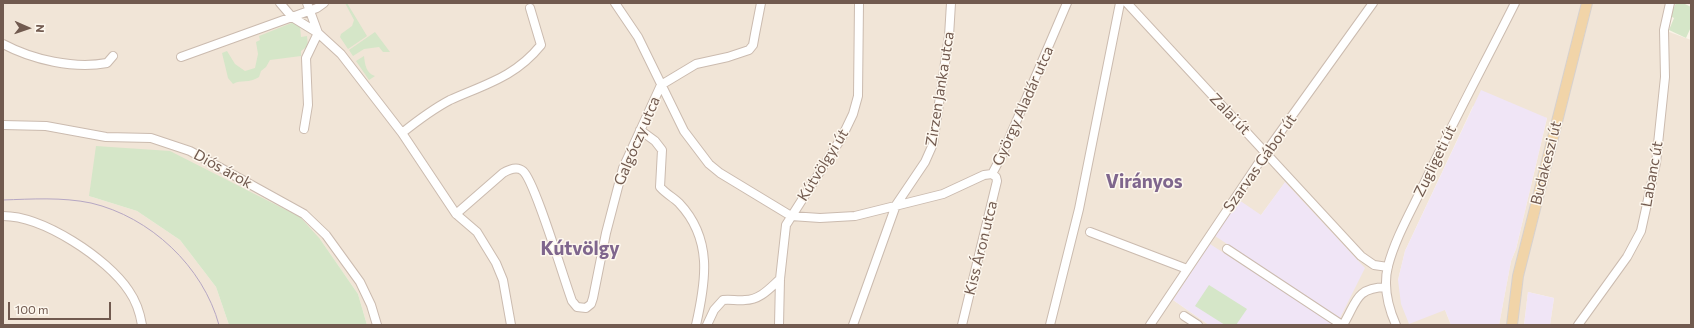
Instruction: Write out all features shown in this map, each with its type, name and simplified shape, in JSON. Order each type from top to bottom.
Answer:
[{"type":"main road","name":"Budakeszi út","points":[[1512,325],[1518,276],[1587,3]]},
{"type":"street","points":[[280,3],[292,17],[318,33],[341,54],[402,133],[456,214],[477,232],[496,263],[507,295],[511,325]]},
{"type":"street","points":[[182,57],[292,17],[309,7],[324,3]]},
{"type":"street","name":"György Aladár utca","points":[[615,3],[638,37],[684,131],[709,164],[720,173],[791,216],[820,218],[855,216],[943,194],[984,175],[992,174],[1002,155],[1067,3]]},
{"type":"street","name":"Galgóczy utca","points":[[456,214],[503,173],[510,169],[518,168],[522,170],[527,175],[535,193],[572,301],[576,307],[586,308],[591,304],[593,298],[596,279],[621,175],[661,85],[696,64],[728,57],[749,50],[753,45],[761,3]]},
{"type":"street","name":"Kútvölgyi út","points":[[779,325],[780,280],[786,225],[842,137],[853,114],[859,88],[859,3]]},
{"type":"street","name":"Zirzen Janka utca","points":[[853,325],[896,205],[925,162],[933,144],[949,36],[951,3]]},
{"type":"street","points":[[1050,325],[1078,215],[1120,3]]},
{"type":"street","name":"Zalai út","points":[[1128,3],[1217,101],[1367,261],[1374,265],[1388,267]]},
{"type":"street","name":"Szarvas Gábor út","points":[[1150,325],[1266,152],[1373,3]]},
{"type":"street","name":"Zugligeti út","points":[[1396,325],[1391,314],[1386,287],[1388,267],[1396,243],[1437,155],[1515,3]]},
{"type":"street","name":"Labanc út","points":[[1578,325],[1628,256],[1641,232],[1656,163],[1665,77],[1664,30],[1670,3]]},
{"type":"street","points":[[304,128],[308,105],[306,58],[318,33],[309,7]]},
{"type":"street","points":[[402,133],[434,110],[450,101],[498,81],[514,71],[527,60],[541,45],[530,8]]},
{"type":"street","points":[[3,44],[34,57],[74,64],[94,65],[107,63],[113,56]]},
{"type":"street","name":"Diós árok","points":[[3,124],[46,126],[106,137],[150,138],[171,143],[194,153],[304,214],[326,236],[360,282],[377,325]]},
{"type":"street","points":[[640,130],[655,141],[662,150],[660,187],[680,204],[699,235],[706,270],[696,325]]},
{"type":"street","name":"Kiss Áron utca","points":[[962,325],[997,181],[992,174]]},
{"type":"street","points":[[3,216],[16,216],[37,222],[78,245],[98,259],[116,275],[130,292],[136,303],[142,325]]},
{"type":"street","points":[[1090,232],[1187,269]]},
{"type":"street","points":[[1227,249],[1342,325],[1360,293],[1369,289],[1386,287]]},
{"type":"street","points":[[707,325],[714,310],[723,300],[732,298],[745,300],[759,297],[780,280]]},
{"type":"street","points":[[1184,316],[1198,325]]},
{"type":"shaded area","points":[[3,3],[1670,3],[1664,30],[1691,40],[1691,325],[1550,325],[1554,298],[1528,292],[1524,325],[1499,325],[1511,261],[1516,249],[1547,118],[1473,106],[1405,251],[1398,280],[1445,310],[1451,325],[1335,325],[1173,300],[1209,325],[367,325],[358,294],[320,239],[89,196],[137,211],[180,240],[216,287],[229,325],[3,325]],"holes":[[[1285,183],[1340,318],[1261,215]]]},
{"type":"shaded area","points":[[1481,90],[1547,118],[1516,249],[1511,261],[1499,325],[1451,325],[1445,310],[1409,324],[1401,304],[1398,280],[1405,251]]},
{"type":"shaded area","points":[[1285,182],[1365,268],[1340,318],[1215,236],[1239,200],[1261,215]]},
{"type":"shaded area","points":[[1210,244],[1335,325],[1209,325],[1173,300]]},
{"type":"shaded area","points":[[1528,292],[1554,298],[1550,325],[1524,325]]},
{"type":"green space","points":[[345,3],[347,3],[367,36],[348,49],[340,37],[341,34],[352,26],[354,20]]},
{"type":"green space","points":[[1676,3],[1683,3],[1691,7],[1691,27],[1686,38],[1669,30],[1674,18],[1670,16]]},
{"type":"green space","points":[[294,22],[300,26],[301,37],[307,36],[308,46],[301,51],[301,56],[270,60],[266,67],[261,71],[259,77],[233,84],[228,78],[222,53],[227,51],[235,64],[245,71],[255,68],[258,54],[256,42],[260,40],[259,36]]},
{"type":"green space","points":[[375,32],[390,52],[383,52],[379,47],[364,49],[353,56],[349,50]]},
{"type":"green space","points":[[364,56],[368,71],[375,76],[369,80],[356,61]]},
{"type":"green space","points":[[96,146],[170,151],[300,217],[320,239],[358,294],[367,325],[229,325],[216,287],[180,240],[137,211],[89,196]]},
{"type":"green space","points":[[1209,285],[1247,309],[1236,325],[1225,325],[1195,306]]},
{"type":"tram line","points":[[3,200],[47,199],[80,201],[113,210],[134,220],[153,232],[171,247],[187,264],[201,283],[211,303],[219,325]]},
{"type":"district","name":"Virányos","points":[[1144,182]]},
{"type":"district","name":"Kútvölgy","points":[[580,249]]}]
